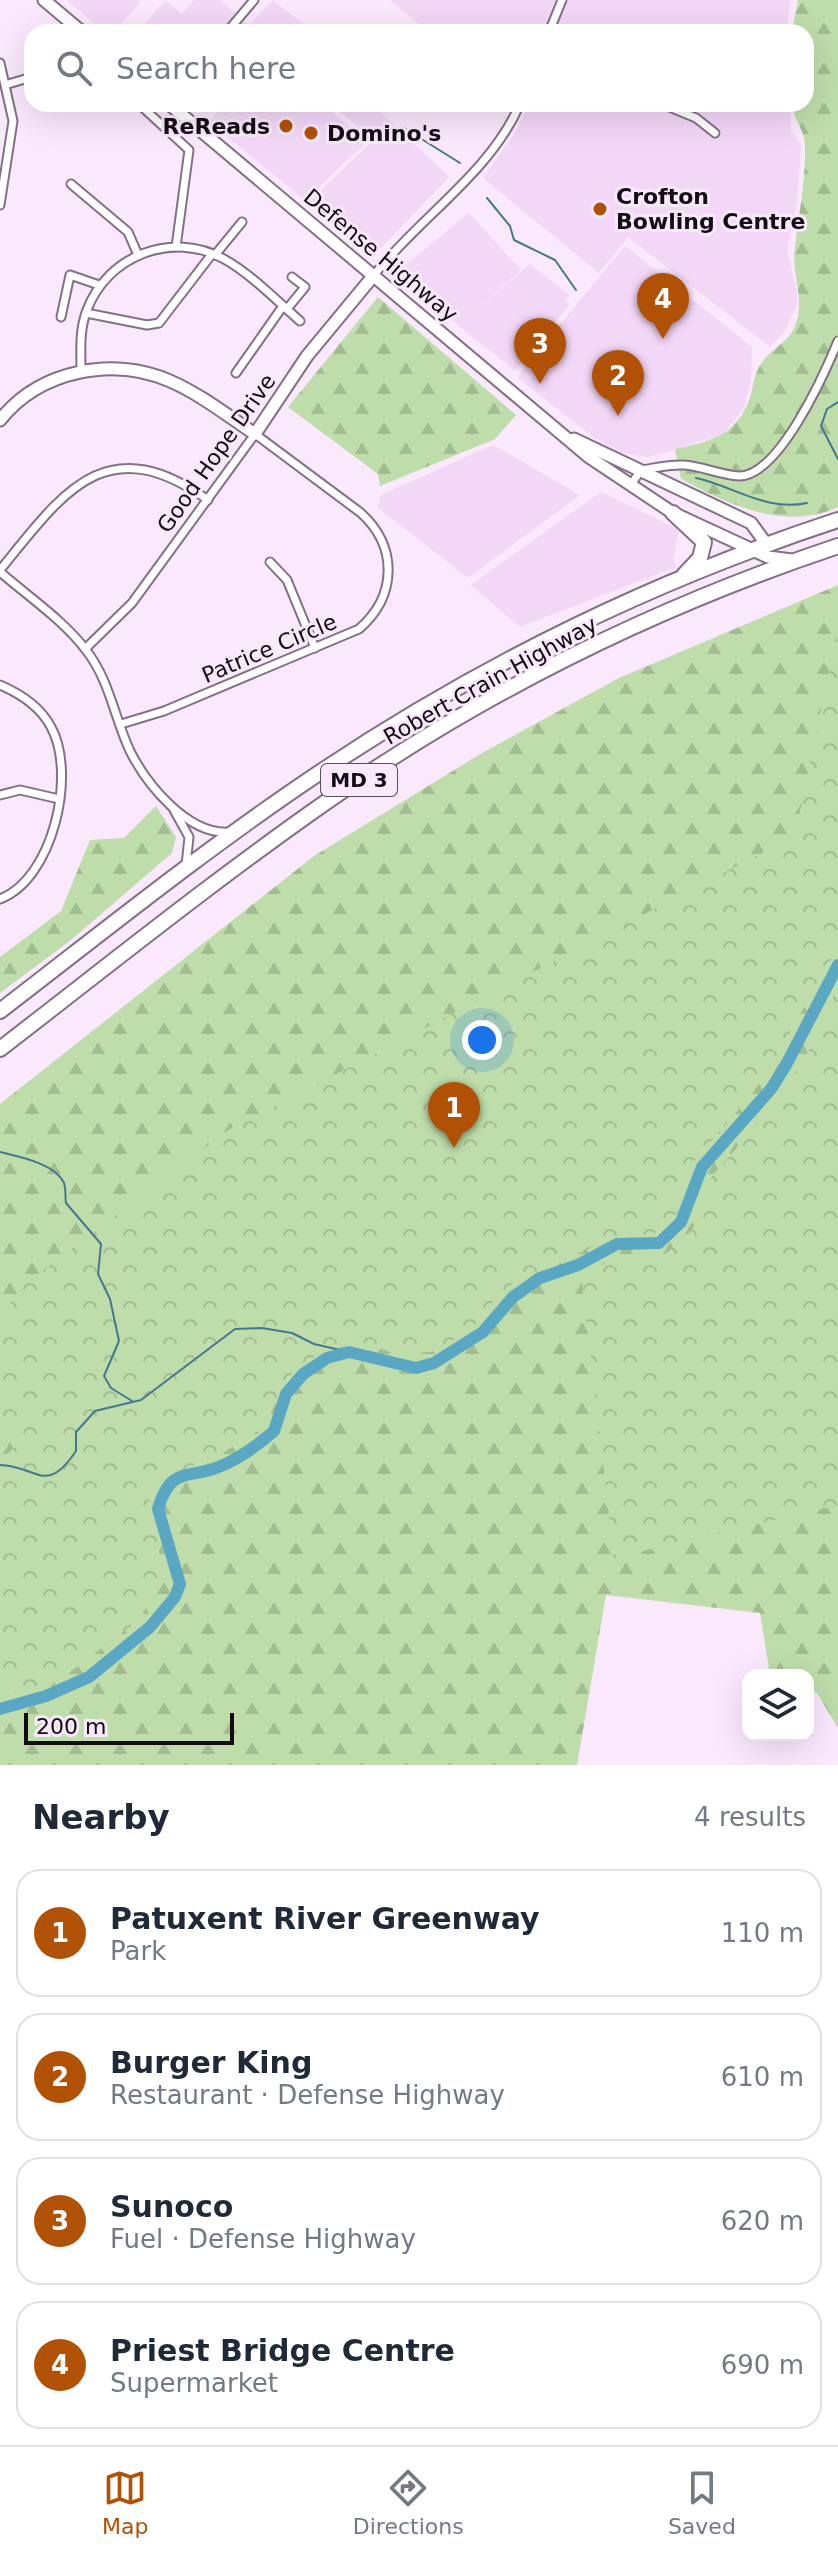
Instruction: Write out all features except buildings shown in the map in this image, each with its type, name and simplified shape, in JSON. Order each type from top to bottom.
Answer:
[{"type":"highway","points":[[673,513],[703,538],[705,548],[700,558],[679,579]]},
{"type":"highway","name":"Robert Crain Highway","points":[[0,1011],[235,832],[325,769],[452,691],[551,638],[679,579],[751,550],[768,551],[838,520]]},
{"type":"highway","name":"Robert Crain Highway","points":[[0,1049],[291,827],[403,752],[563,661],[758,575],[838,546]]},
{"type":"highway","points":[[758,575],[768,551]]},
{"type":"main road","points":[[44,0],[72,24]]},
{"type":"main road","name":"Defense Highway","points":[[179,112],[567,437],[630,486],[673,513],[751,550]]},
{"type":"main road","name":"Good Hope Drive","points":[[255,434],[307,356],[374,275]]},
{"type":"main road","points":[[0,420],[34,391],[81,371],[122,368],[155,375],[191,392],[255,434]]},
{"type":"main road","name":"Defense Highway","points":[[567,437],[751,523],[768,551]]},
{"type":"main road","points":[[768,551],[798,559]]},
{"type":"street","points":[[234,24],[254,0]]},
{"type":"street","points":[[552,24],[562,0]]},
{"type":"street","points":[[0,63],[8,84],[12,132],[0,205]]},
{"type":"street","points":[[8,84],[24,79]]},
{"type":"street","points":[[148,112],[189,150],[176,247]]},
{"type":"street","points":[[374,275],[413,229],[493,150],[515,112]]},
{"type":"street","points":[[681,112],[696,118],[715,133]]},
{"type":"street","points":[[71,184],[128,232],[138,255]]},
{"type":"street","points":[[86,313],[147,325],[159,323],[242,222]]},
{"type":"street","points":[[81,371],[81,340],[86,313],[99,285],[138,255],[176,247],[213,254],[233,265],[300,321]]},
{"type":"street","points":[[61,317],[70,275],[99,285]]},
{"type":"street","points":[[236,373],[285,308],[305,287],[292,277]]},
{"type":"street","points":[[630,486],[641,470],[684,465],[740,476],[758,472],[777,451],[816,389],[838,341]]},
{"type":"street","name":"Good Hope Drive","points":[[85,649],[132,603],[255,434]]},
{"type":"street","name":"Patrice Circle","points":[[121,724],[164,711],[359,629],[381,605],[389,575],[386,546],[372,523],[255,434]]},
{"type":"street","points":[[184,870],[189,837],[166,798],[131,753],[106,682],[85,649],[0,571],[60,497],[81,482],[106,472],[134,469],[161,473],[208,500]]},
{"type":"street","points":[[270,562],[287,580],[315,648]]},
{"type":"street","points":[[0,685],[32,703],[52,728],[62,756],[59,799],[39,866],[21,887],[0,899]]},
{"type":"street","points":[[0,795],[20,790],[59,799]]},
{"type":"street","points":[[166,798],[197,827],[216,833],[235,832]]},
{"type":"shaded area","points":[[67,0],[140,2],[123,24],[95,24]]},
{"type":"shaded area","points":[[165,0],[182,14],[194,0],[220,0],[248,24],[145,24]]},
{"type":"shaded area","points":[[273,0],[303,24],[250,24]]},
{"type":"shaded area","points":[[390,0],[790,0],[788,24],[418,24]]},
{"type":"shaded area","points":[[217,112],[332,112],[368,141],[305,200],[209,122]]},
{"type":"shaded area","points":[[340,112],[380,112],[449,177],[373,256],[308,203],[373,140]]},
{"type":"shaded area","points":[[525,112],[791,112],[791,130],[801,145],[797,203],[787,251],[797,304],[784,332],[770,347],[628,237],[599,273],[483,178],[514,134]]},
{"type":"shaded area","points":[[469,213],[521,270],[463,321],[530,264],[569,295],[565,299],[570,304],[515,371],[395,274]]},
{"type":"shaded area","points":[[625,246],[752,347],[751,381],[744,407],[721,435],[649,457],[622,453],[595,438],[517,377]]},
{"type":"shaded area","points":[[493,445],[580,495],[468,578],[377,507],[381,495]]},
{"type":"shaded area","points":[[601,492],[679,530],[673,558],[676,567],[520,627],[471,585]]},
{"type":"green space","points":[[798,0],[838,0],[838,507],[797,517],[757,512],[681,479],[675,449],[718,436],[735,424],[748,403],[759,367],[792,332],[798,316],[794,258],[805,144],[793,112],[814,112],[814,24],[794,24]]},
{"type":"green space","points":[[378,297],[516,415],[495,439],[380,486],[378,474],[288,407]]},
{"type":"green space","points":[[838,585],[838,1728],[814,1692],[814,1669],[769,1669],[760,1613],[606,1595],[577,1765],[0,1765],[0,1104],[314,856],[482,753],[619,678]]},
{"type":"green space","points":[[838,624],[838,948],[752,1094],[694,1161],[674,1216],[654,1234],[610,1239],[512,1284],[495,1299],[484,1317],[448,1344],[431,1352],[395,1354],[361,1342],[319,1353],[283,1381],[269,1419],[258,1431],[224,1452],[158,1481],[147,1509],[159,1547],[160,1584],[142,1618],[66,1675],[41,1687],[0,1697],[0,1459],[21,1443],[0,1438],[0,1317],[23,1286],[228,1130],[795,836]]},
{"type":"green space","points":[[156,806],[176,837],[172,853],[71,940],[0,993],[0,957],[61,911],[90,840],[124,838]]},
{"type":"green space","points":[[838,987],[838,1505],[614,1558],[581,1274],[620,1257],[663,1256],[687,1236],[704,1212],[706,1183],[777,1102],[806,1056]]},
{"type":"waterway","points":[[404,128],[460,163]]},
{"type":"waterway","points":[[487,198],[510,226],[514,240],[555,260],[576,290]]},
{"type":"waterway","points":[[838,402],[827,409],[821,426],[838,459]]},
{"type":"waterway","points":[[696,478],[764,501],[792,505],[807,503]]},
{"type":"waterway","points":[[0,1709],[46,1696],[89,1677],[150,1627],[175,1597],[180,1584],[158,1509],[169,1485],[183,1476],[228,1463],[274,1431],[286,1394],[303,1374],[327,1358],[349,1352],[416,1368],[434,1363],[483,1332],[513,1297],[540,1278],[578,1265],[617,1244],[659,1243],[681,1222],[702,1167],[771,1089],[838,965]]},
{"type":"waterway","points":[[0,1152],[53,1170],[65,1185],[66,1203],[101,1244],[98,1274],[110,1299],[119,1341],[104,1376],[111,1388],[132,1401]]},
{"type":"waterway","points":[[0,1465],[41,1475],[57,1472],[76,1451],[76,1432],[95,1411],[141,1400],[235,1329],[262,1328],[292,1333],[314,1344],[349,1352]]},
{"type":"place","name":"ReReads","points":[[286,126]]},
{"type":"place","name":"Domino's","points":[[311,133]]},
{"type":"place","name":"Crofton Bowling Centre","points":[[600,209]]},
{"type":"place","name":"Priest Bridge Centre","points":[[663,339]]},
{"type":"place","name":"Sunoco","points":[[540,384]]},
{"type":"place","name":"Burger King","points":[[618,416]]},
{"type":"place","name":"Patuxent River Greenway","points":[[454,1148]]}]
